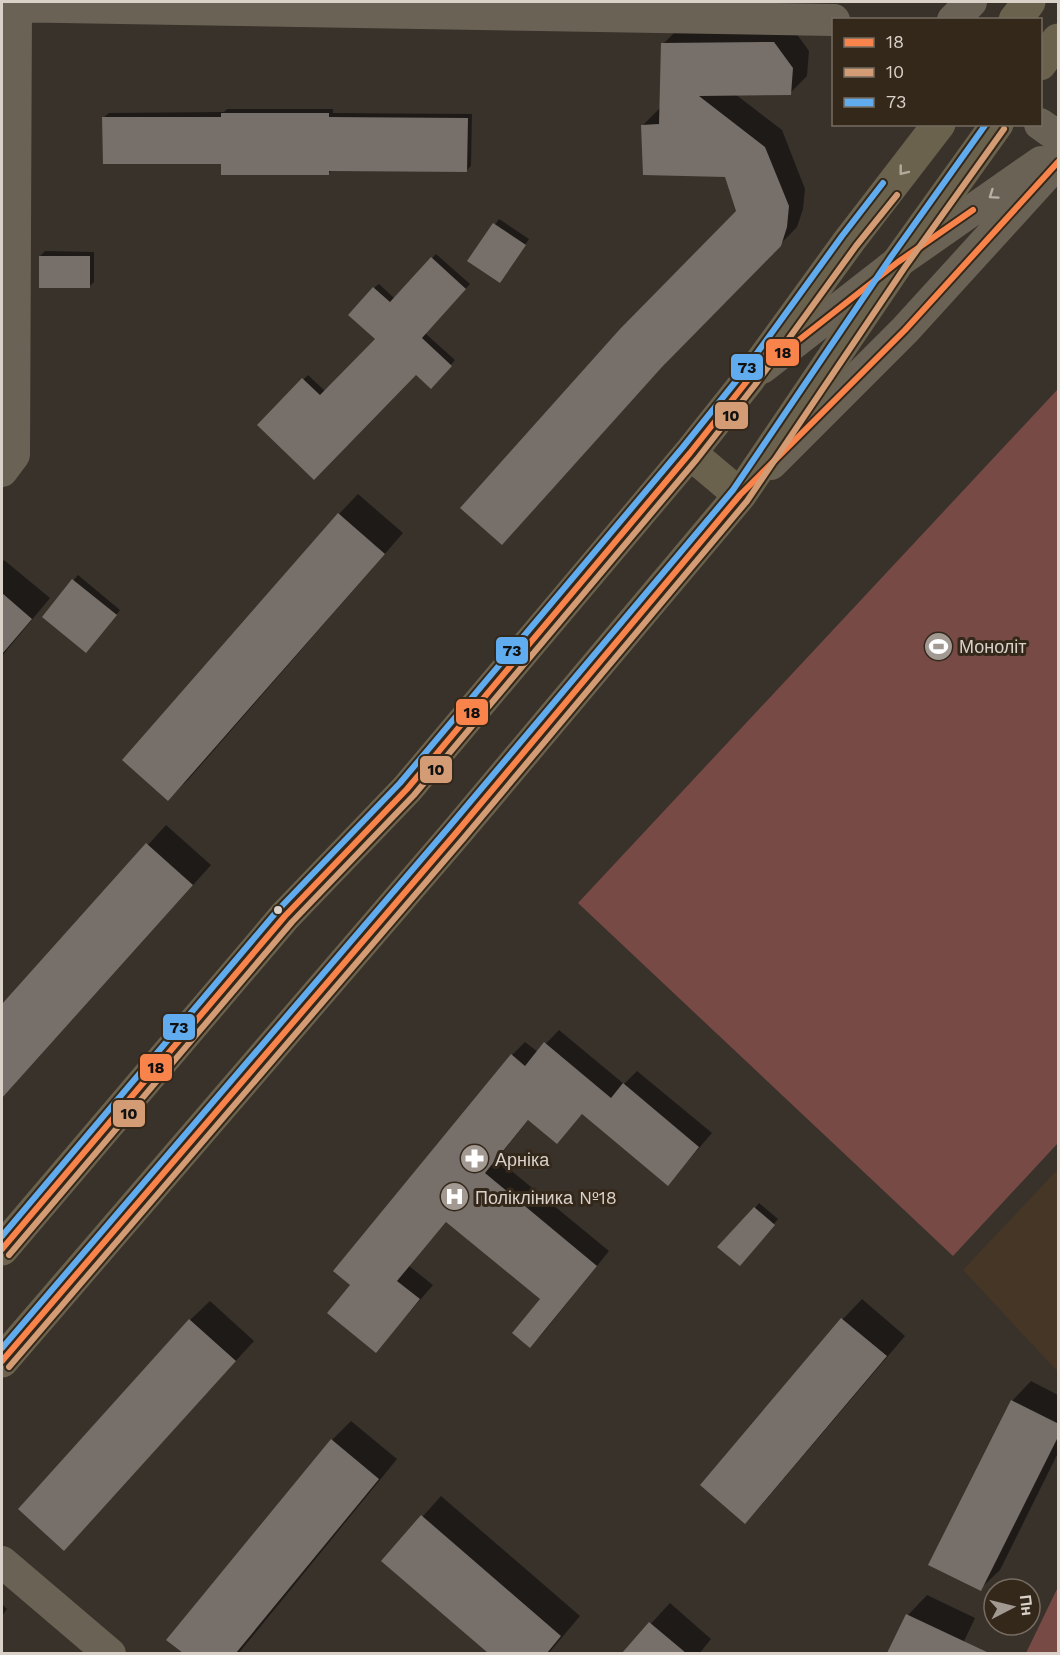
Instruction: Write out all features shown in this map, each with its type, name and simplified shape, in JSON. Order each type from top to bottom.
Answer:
[{"type":"main road","points":[[1017,18],[1029,2]]},
{"type":"main road","points":[[1042,63],[1059,40]]},
{"type":"main road","points":[[2,1249],[285,916],[407,789],[690,453],[748,380],[849,241],[937,126]]},
{"type":"main road","points":[[2,1361],[470,818],[740,495],[898,262],[996,126]]},
{"type":"main road","points":[[690,453],[740,495]]},
{"type":"street","points":[[954,18],[971,2]]},
{"type":"street","points":[[2,471],[14,455],[9,6],[194,6],[832,20]]},
{"type":"street","points":[[1042,125],[1059,135]]},
{"type":"street","points":[[748,380],[898,262],[1059,150]]},
{"type":"street","points":[[740,495],[905,330],[1059,162]]},
{"type":"street","points":[[2,1562],[110,1653]]},
{"type":"shaded area","name":"Моноліт","points":[[1058,389],[1058,1143],[953,1256],[578,903]]},
{"type":"shaded area","points":[[1058,1169],[1058,1372],[963,1270]]},
{"type":"shaded area","points":[[1058,1587],[1058,1653],[1026,1653],[1034,1637],[1042,1637],[1042,1620]]},
{"type":"building","points":[[774,42],[793,68],[791,95],[699,96],[765,147],[789,206],[787,227],[781,246],[662,367],[502,545],[460,508],[620,329],[736,211],[725,177],[643,175],[641,125],[659,124],[661,43]]},
{"type":"building","points":[[221,113],[329,113],[329,117],[468,118],[467,172],[329,171],[329,175],[221,175],[221,164],[103,164],[102,117],[221,117]]},
{"type":"building","points":[[493,223],[526,245],[500,283],[467,261]]},
{"type":"building","points":[[39,256],[90,256],[90,288],[39,288]]},
{"type":"building","points":[[431,257],[466,289],[422,338],[452,366],[431,389],[416,375],[314,480],[257,425],[302,378],[320,395],[375,339],[348,315],[373,287],[390,302]]},
{"type":"building","points":[[338,513],[385,554],[168,801],[122,760]]},
{"type":"building","points":[[72,579],[117,615],[86,653],[42,617]]},
{"type":"building","points":[[2,593],[32,619],[2,654]]},
{"type":"building","points":[[146,843],[193,885],[2,1098],[2,1004]]},
{"type":"building","name":"Полікліника №18","points":[[544,1042],[611,1098],[623,1083],[699,1147],[668,1186],[582,1114],[557,1144],[528,1120],[485,1173],[597,1266],[530,1348],[512,1333],[540,1299],[446,1222],[397,1281],[420,1299],[376,1353],[327,1313],[350,1285],[333,1271],[511,1054],[525,1066]]},
{"type":"building","points":[[754,1207],[775,1225],[740,1266],[717,1247]]},
{"type":"building","points":[[841,1318],[887,1356],[745,1524],[700,1485]]},
{"type":"building","points":[[189,1319],[236,1361],[64,1551],[18,1509]]},
{"type":"building","points":[[1011,1400],[1059,1424],[1059,1435],[988,1577],[982,1577],[981,1591],[928,1565]]},
{"type":"building","points":[[331,1439],[379,1479],[236,1653],[183,1653],[166,1640]]},
{"type":"building","points":[[421,1515],[561,1636],[547,1653],[488,1653],[381,1561]]},
{"type":"building","points":[[906,1614],[989,1653],[887,1653]]},
{"type":"building","points":[[649,1622],[686,1653],[622,1653]]},
{"type":"transit line","name":"73","points":[[2,1348],[449,827],[733,490],[891,257],[985,126]]},
{"type":"transit line","name":"10","points":[[9,1367],[463,839],[747,501],[905,267],[1004,129]]},
{"type":"transit line","name":"18","points":[[2,1361],[456,833],[740,495],[905,330],[1058,162]]},
{"type":"transit line","name":"73","points":[[2,1236],[278,910],[400,783],[683,447],[741,375],[883,183]]},
{"type":"transit line","name":"10","points":[[9,1255],[292,922],[414,795],[697,459],[755,385],[856,246],[897,195]]},
{"type":"transit line","name":"18","points":[[2,1249],[285,916],[407,789],[690,453],[748,380],[898,262],[973,210]]},
{"type":"place","name":"Моноліт","points":[[938,646]]},
{"type":"place","name":"Арніка","points":[[474,1159]]},
{"type":"place","name":"Полікліника №18","points":[[454,1197]]}]
